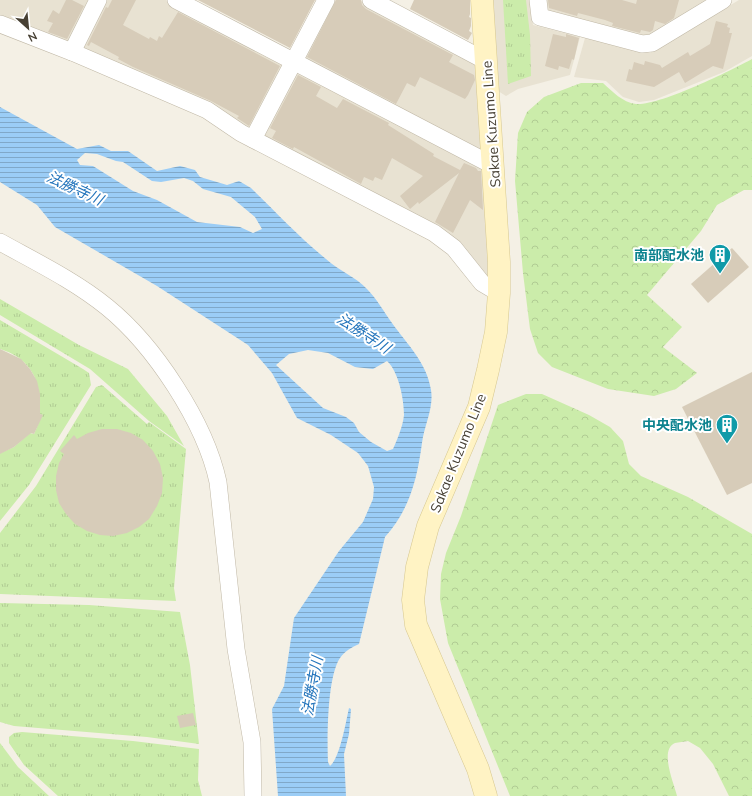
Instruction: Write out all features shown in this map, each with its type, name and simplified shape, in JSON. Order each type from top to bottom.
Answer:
[{"type":"main road","name":"Sakae Kuzumo Line","points":[[482,0],[494,166],[499,293],[496,332],[479,407],[428,526],[417,567],[413,600],[416,626],[478,769],[486,796]]},
{"type":"street","points":[[72,52],[98,0]]},
{"type":"street","points":[[176,0],[494,166]]},
{"type":"street","points":[[253,139],[295,62],[326,0]]},
{"type":"street","points":[[371,0],[486,61]]},
{"type":"street","points":[[538,0],[540,17],[642,44],[652,43],[723,0]]},
{"type":"street","points":[[0,24],[72,52],[207,110],[241,133],[434,233],[454,248],[482,283],[499,293]]},
{"type":"street","points":[[0,242],[82,289],[117,315],[152,354],[196,422],[206,442],[213,459],[218,482],[236,649],[252,742],[253,796]]},
{"type":"shaded area","points":[[0,0],[94,0],[72,42],[65,44],[0,18]]},
{"type":"shaded area","points":[[103,0],[166,0],[284,61],[286,68],[254,129],[247,130],[83,51],[80,45]]},
{"type":"shaded area","points":[[331,0],[360,0],[477,63],[483,152],[304,63],[302,55]]},
{"type":"shaded area","points":[[491,0],[529,0],[533,25],[580,37],[570,75],[518,89],[506,96],[498,91]]},
{"type":"shaded area","points":[[543,0],[711,0],[653,35],[640,37],[553,16],[544,7]]},
{"type":"shaded area","points":[[739,0],[752,0],[752,56],[724,72],[654,100],[639,102],[623,97],[606,81],[574,77],[585,38],[650,53]]},
{"type":"shaded area","points":[[300,71],[472,160],[484,171],[489,278],[450,237],[263,138],[261,133],[293,73]]},
{"type":"green space","points":[[503,0],[526,0],[530,35],[531,76],[508,84]]},
{"type":"green space","points":[[752,59],[752,190],[744,190],[717,205],[701,231],[647,295],[682,327],[663,347],[697,373],[676,389],[654,396],[608,389],[552,367],[538,353],[530,329],[523,273],[515,181],[518,133],[527,112],[544,97],[581,83],[603,83],[618,96],[631,103],[647,103],[661,100],[694,87]]},
{"type":"green space","points":[[0,299],[79,345],[128,369],[167,416],[184,446],[149,421],[90,369],[0,315]]},
{"type":"green space","points":[[0,320],[89,373],[91,385],[29,485],[0,521],[0,453],[14,447],[30,433],[34,434],[42,415],[40,414],[37,421],[39,409],[38,386],[29,367],[12,354],[0,349]]},
{"type":"green space","points":[[102,385],[147,424],[149,422],[186,449],[174,588],[176,601],[0,594],[0,533],[36,486],[96,387]]},
{"type":"green space","points":[[526,394],[542,394],[589,415],[610,427],[623,441],[629,464],[641,476],[688,497],[752,534],[752,796],[729,796],[713,764],[700,748],[688,741],[675,743],[670,747],[668,752],[669,767],[677,796],[510,796],[448,643],[440,599],[441,574],[446,553],[461,516],[498,405]]},
{"type":"green space","points":[[0,603],[89,605],[180,612],[190,665],[199,744],[147,737],[14,726],[0,722]]},
{"type":"green space","points":[[22,732],[133,741],[199,749],[198,780],[202,796],[58,796],[24,765],[9,743],[9,737],[14,733]]},
{"type":"green space","points":[[0,743],[18,767],[49,796],[0,796]]},
{"type":"water","name":"法勝寺川","points":[[0,107],[77,149],[99,145],[111,151],[128,151],[157,171],[180,166],[195,170],[200,177],[227,185],[239,181],[251,188],[316,251],[363,285],[377,301],[421,362],[429,380],[432,397],[415,481],[401,516],[385,537],[359,644],[344,653],[340,658],[332,679],[328,724],[328,762],[330,766],[334,762],[337,755],[349,708],[351,709],[349,734],[344,754],[346,796],[278,796],[272,709],[284,686],[294,618],[339,551],[363,522],[373,499],[374,487],[368,466],[358,453],[331,435],[297,418],[272,373],[248,345],[157,286],[55,227],[37,205],[0,182]],"holes":[[[85,153],[97,154],[123,162],[152,181],[161,182],[184,178],[193,181],[203,189],[231,197],[255,217],[262,229],[253,233],[240,227],[197,222],[157,200],[133,191],[93,166],[80,165],[77,160]],[[308,350],[328,353],[355,367],[373,369],[387,361],[398,379],[404,415],[393,449],[387,451],[371,442],[359,432],[354,423],[346,417],[323,408],[276,365],[289,354]]]},
{"type":"building","points":[[66,0],[72,0],[84,6],[67,39],[48,32],[53,23],[47,21],[53,10],[59,14]]},
{"type":"building","points":[[112,0],[136,0],[123,25],[149,39],[150,37],[157,41],[159,36],[162,38],[178,12],[280,66],[249,126],[237,118],[239,116],[211,101],[133,67],[118,59],[119,57],[91,42],[89,46],[87,45],[106,7],[108,8]]},
{"type":"building","points":[[198,0],[315,0],[290,48]]},
{"type":"building","points":[[336,0],[361,0],[362,5],[366,9],[453,55],[449,62],[474,75],[475,80],[468,95],[465,99],[420,77],[415,87],[407,83],[396,104],[307,57]]},
{"type":"building","points":[[414,0],[470,0],[469,17],[471,18],[471,26],[469,31],[472,33],[468,40],[410,9]]},
{"type":"building","points":[[548,0],[622,0],[636,4],[637,0],[679,0],[674,18],[665,24],[655,21],[653,30],[650,32],[641,30],[640,33],[612,26],[613,23],[605,20],[578,13],[577,16],[549,8]]},
{"type":"building","points":[[716,21],[728,24],[727,27],[730,28],[729,33],[732,33],[723,69],[713,66],[685,83],[679,72],[654,87],[626,81],[629,69],[632,70],[634,62],[644,65],[645,61],[660,65],[662,68],[688,52],[690,56],[710,44]]},
{"type":"building","points":[[553,34],[566,37],[566,34],[579,38],[574,60],[572,59],[569,69],[559,66],[558,70],[545,66]]},
{"type":"building","points":[[298,75],[321,87],[316,96],[337,108],[343,99],[389,123],[388,125],[434,154],[433,156],[460,170],[464,163],[476,168],[478,171],[481,171],[483,210],[470,200],[453,233],[435,222],[459,173],[419,204],[418,202],[410,209],[400,196],[423,176],[392,158],[382,180],[375,177],[373,181],[364,177],[361,184],[294,147],[293,149],[272,138],[276,131],[270,128]]},
{"type":"building","name":"南部配水池","points":[[732,248],[749,267],[708,303],[691,284]]},
{"type":"building","points":[[0,349],[21,359],[30,369],[37,381],[40,394],[40,414],[43,415],[34,434],[31,433],[14,447],[0,454]]},
{"type":"building","name":"中央配水池","points":[[752,372],[752,483],[727,495],[682,407]]},
{"type":"building","points":[[102,429],[117,429],[131,433],[143,440],[153,451],[160,464],[163,478],[162,493],[157,506],[149,519],[139,527],[127,533],[113,536],[100,535],[87,531],[75,524],[59,503],[56,490],[56,476],[59,463],[64,454],[60,451],[74,435],[77,439],[88,433]]},
{"type":"building","points":[[193,713],[196,725],[180,728],[177,716]]},
{"type":"place","name":"南部配水池","points":[[720,274]]},
{"type":"place","name":"中央配水池","points":[[727,444]]}]
